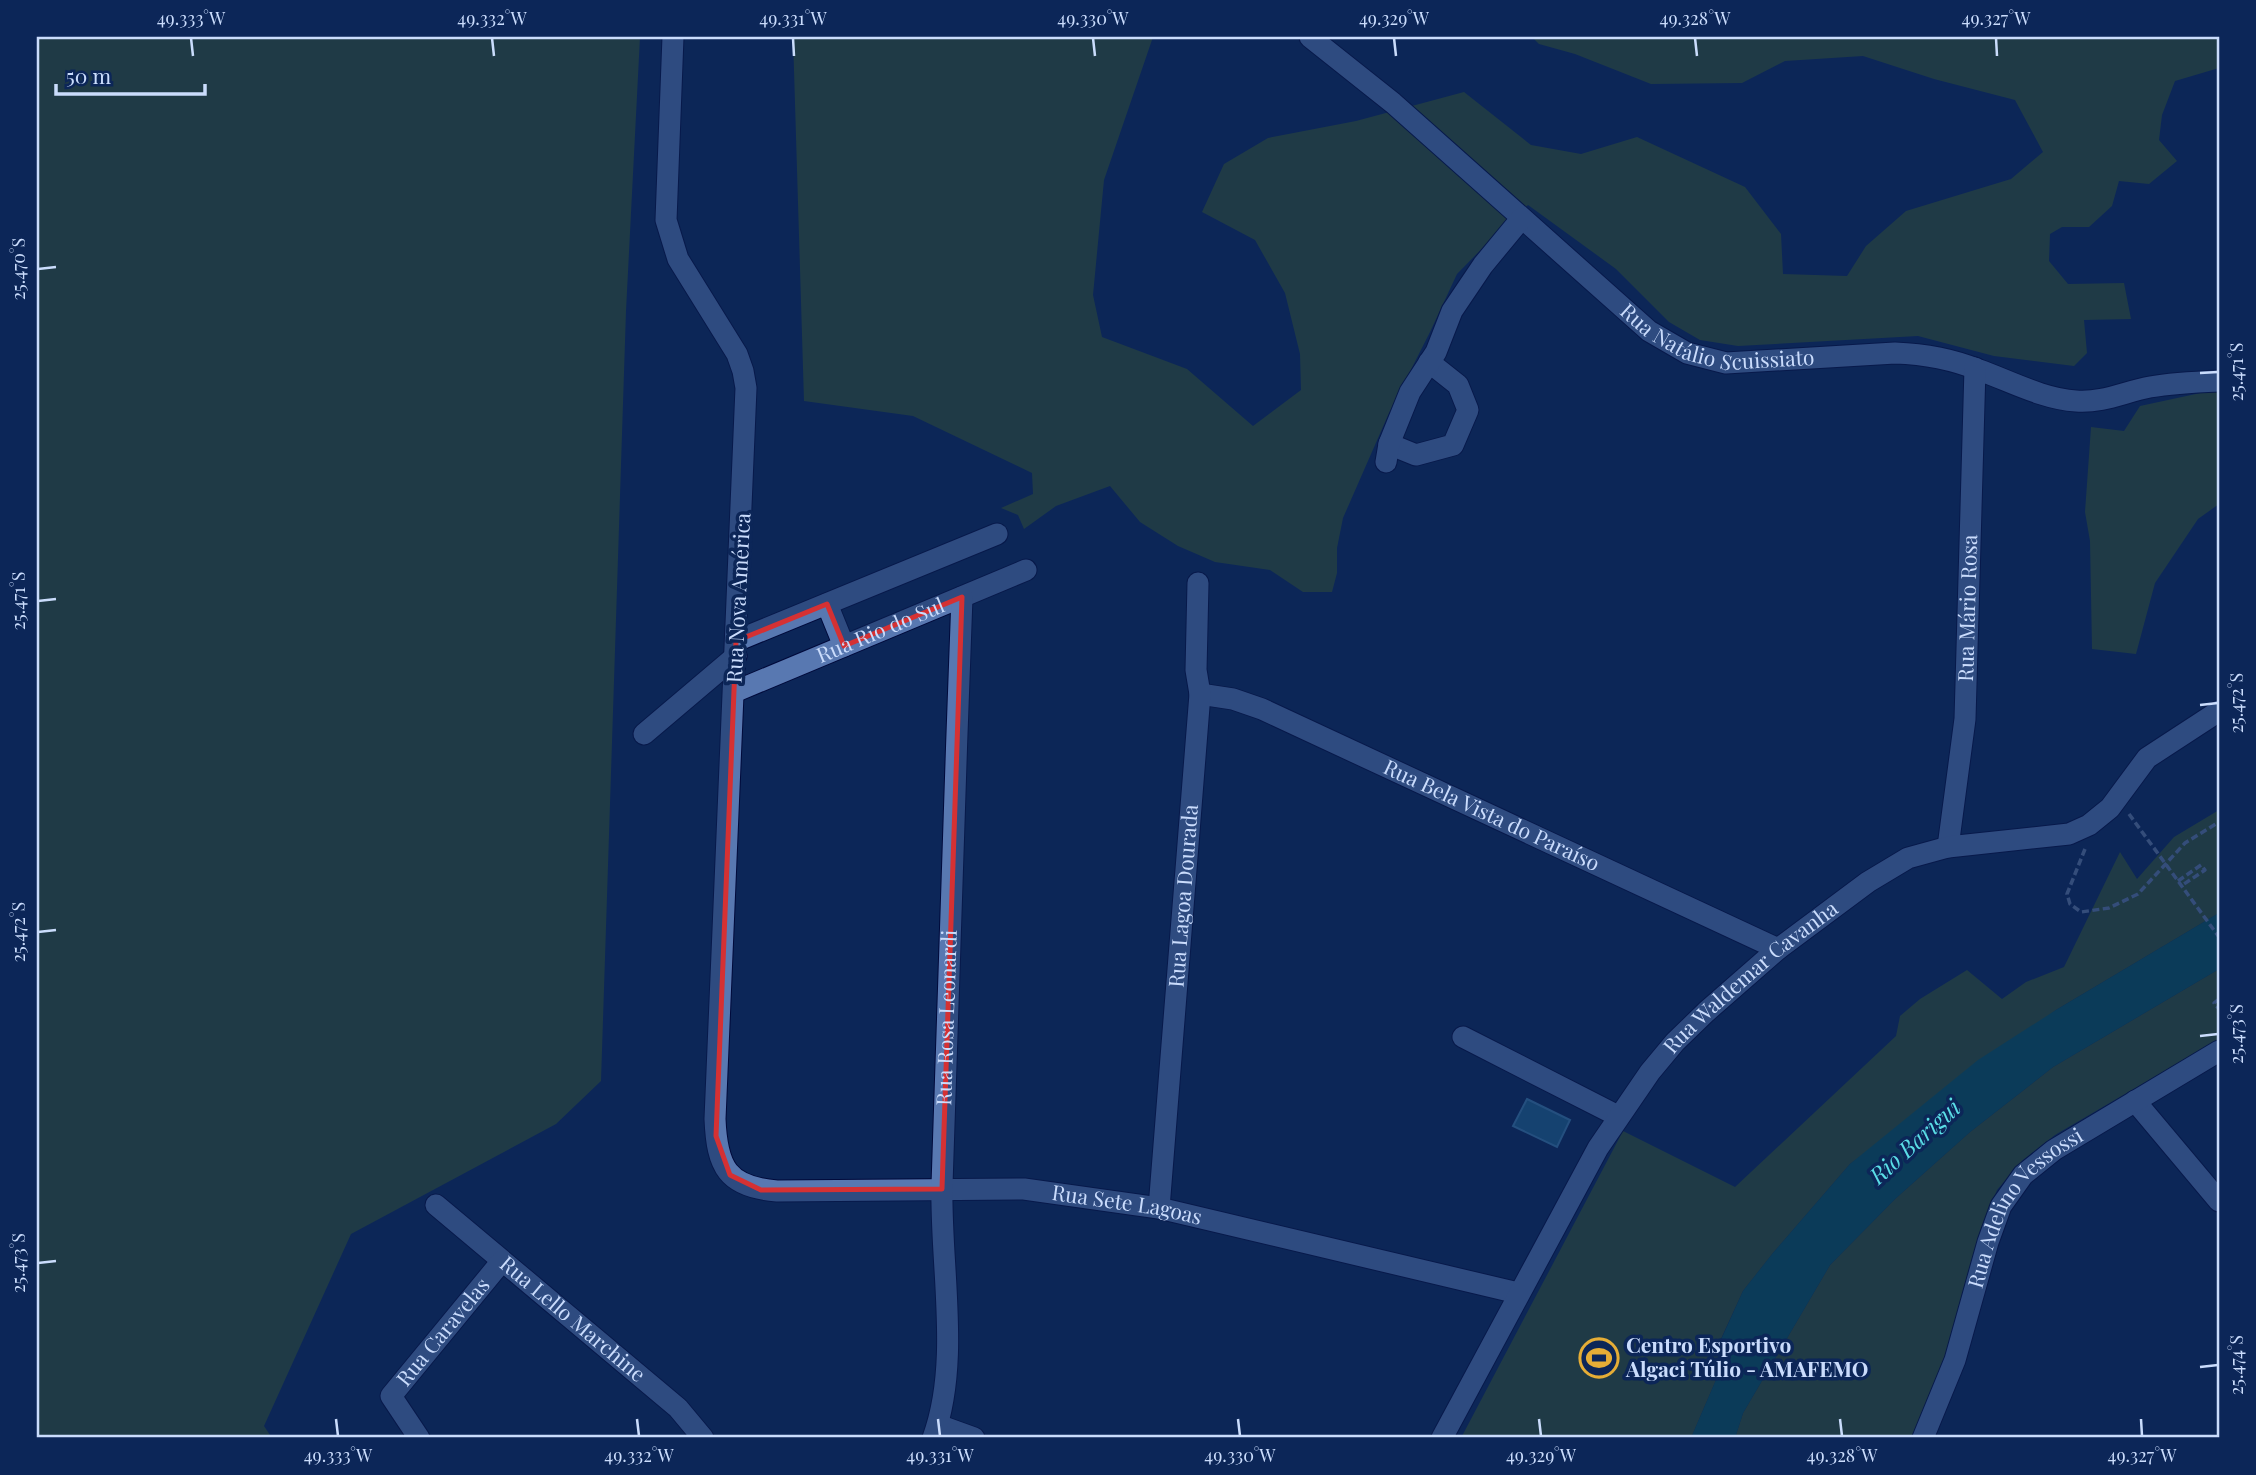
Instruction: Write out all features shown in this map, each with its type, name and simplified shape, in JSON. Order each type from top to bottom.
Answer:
[{"type":"street","name":"Rua Nova América","points":[[673,37],[666,219],[678,259],[737,354],[746,388],[715,1118],[719,1153],[730,1175]]},
{"type":"street","name":"Rua Natálio Scuissiato","points":[[1310,37],[1393,103],[1649,331],[1671,345],[1706,360],[1751,363],[1906,353],[1941,357],[2035,392],[2076,401],[2113,398],[2171,384],[2219,381]]},
{"type":"street","points":[[1429,362],[1458,385],[1468,410],[1453,445],[1416,455],[1387,453],[1410,392],[1429,362],[1436,352],[1452,311],[1483,264],[1521,219]]},
{"type":"street","name":"Rua Mário Rosa","points":[[1948,847],[1965,719],[1975,368]]},
{"type":"street","points":[[644,734],[736,649],[827,604],[997,534]]},
{"type":"street","name":"Rua Rio do Sul","points":[[734,692],[1026,570]]},
{"type":"street","name":"Rua Lagoa Dourada","points":[[1159,1208],[1200,694],[1196,670],[1198,583]]},
{"type":"street","name":"Rua Rosa Leonardi","points":[[935,1432],[946,1364],[942,1189],[962,597]]},
{"type":"street","points":[[827,604],[844,646]]},
{"type":"street","name":"Rua Bela Vista do Paraíso","points":[[1200,694],[1233,699],[1262,709],[1778,949]]},
{"type":"street","name":"Rua Waldemar Cavanha","points":[[1442,1438],[1598,1148],[1650,1072],[1675,1042],[1706,1012],[1778,949],[1894,865],[1928,851],[1948,847],[2069,834],[2080,830],[2101,817],[2147,758],[2219,711]]},
{"type":"street","points":[[1463,1037],[1618,1116]]},
{"type":"street","name":"Rua Adelino Vessossi","points":[[1923,1438],[1955,1360],[1988,1242],[2001,1206],[2011,1189],[2038,1161],[2219,1051]]},
{"type":"street","points":[[2136,1101],[2219,1201]]},
{"type":"street","name":"Rua Sete Lagoas","points":[[730,1175],[737,1182],[769,1191],[1024,1189],[1159,1208],[1518,1293]]},
{"type":"street","name":"Rua Lello Marchine","points":[[436,1205],[678,1408],[696,1434]]},
{"type":"street","name":"Rua Caravelas","points":[[419,1438],[391,1396],[502,1261]]},
{"type":"street","points":[[935,1432],[974,1438]]},
{"type":"path","points":[[2117,797],[2219,937]]},
{"type":"path","points":[[2101,817],[2069,884],[2067,894],[2070,904],[2081,912],[2109,908],[2138,894],[2164,862],[2185,843],[2219,822]]},
{"type":"path","points":[[2201,865],[2205,870],[2180,884],[2201,865]]},
{"type":"path","points":[[2219,999],[2214,1003],[2219,1009]]},
{"type":"highlighted area","points":[[962,597],[942,1189],[761,1190],[730,1175],[716,1136],[736,641],[827,604],[844,646]]},
{"type":"shaded area","points":[[37,37],[640,37],[626,311],[601,1081],[556,1124],[351,1234],[264,1426],[272,1438],[37,1438]]},
{"type":"shaded area","points":[[793,37],[1153,37],[1104,180],[1093,295],[1102,337],[1187,369],[1253,426],[1301,390],[1300,354],[1285,293],[1255,240],[1202,212],[1224,164],[1268,138],[1356,121],[1464,92],[1531,145],[1581,154],[1637,137],[1745,187],[1781,234],[1783,274],[1847,276],[1866,246],[1906,211],[2011,179],[2043,152],[2015,100],[1934,79],[1863,56],[1785,61],[1742,83],[1651,84],[1575,54],[1539,44],[1532,37],[2219,37],[2219,68],[2175,81],[2162,115],[2159,140],[2177,161],[2149,184],[2119,181],[2112,206],[2089,227],[2062,227],[2050,234],[2049,261],[2068,284],[2124,283],[2131,319],[2084,320],[2087,353],[2074,366],[1994,356],[1918,336],[1738,346],[1700,340],[1669,322],[1616,269],[1528,205],[1457,274],[1389,413],[1343,518],[1337,548],[1337,573],[1332,592],[1303,592],[1270,570],[1215,562],[1178,546],[1140,522],[1110,486],[1056,506],[1024,529],[1018,515],[1001,508],[1033,494],[1032,473],[913,416],[804,401]]},
{"type":"shaded area","points":[[2219,389],[2219,504],[2198,519],[2155,583],[2136,654],[2092,649],[2090,541],[2085,512],[2091,427],[2124,431],[2140,406]]},
{"type":"shaded area","points":[[2219,810],[2219,913],[2056,1010],[1850,1164],[1743,1291],[1720,1341],[1716,1380],[1691,1438],[1461,1438],[1623,1131],[1735,1187],[1896,1036],[1900,1016],[1920,999],[1967,970],[2002,999],[2026,982],[2064,967],[2120,852],[2137,879],[2174,837]]},
{"type":"shaded area","points":[[2219,969],[2219,1039],[2055,1135],[2023,1160],[1997,1190],[1981,1229],[1944,1373],[1919,1438],[1735,1438],[1743,1413],[1830,1265],[1895,1199],[1970,1132],[2053,1067]]},
{"type":"water","name":"Rio Barigui","points":[[2219,913],[2219,969],[2053,1067],[1970,1132],[1895,1199],[1830,1265],[1743,1413],[1735,1438],[1691,1438],[1716,1380],[1720,1342],[1743,1291],[1850,1164],[1978,1060]]},
{"type":"building","points":[[1527,1099],[1570,1120],[1557,1147],[1513,1126]]},
{"type":"place","name":"Centro Esportivo Algaci Túlio - AMAFEMO","points":[[1599,1358]]}]
